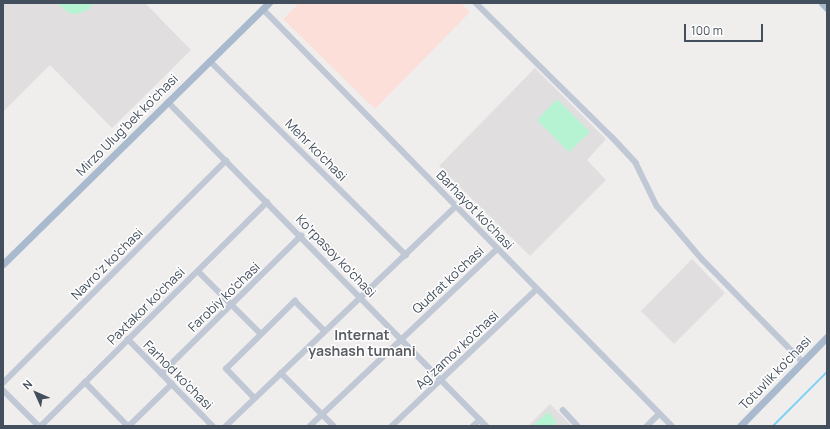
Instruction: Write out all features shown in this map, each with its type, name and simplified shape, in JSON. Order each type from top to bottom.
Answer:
[{"type":"main road","name":"Mirzo Ulug'bek ko'chasi","points":[[3,264],[269,3]]},
{"type":"main road","points":[[822,3],[827,8]]},
{"type":"main road","name":"Totuvlik ko'chasi","points":[[740,426],[827,337]]},
{"type":"street","points":[[476,3],[613,138],[636,163],[657,206],[702,259],[802,361]]},
{"type":"street","name":"Barhayot ko'chasi","points":[[263,9],[672,426]]},
{"type":"street","name":"Mehr ko'chasi","points":[[210,61],[406,254]]},
{"type":"street","name":"Ko‘rpasoy ko'chasi","points":[[168,102],[486,426]]},
{"type":"street","name":"Navro‘z ko'chasi","points":[[3,383],[226,160]]},
{"type":"street","name":"Paxtakor ko'chasi","points":[[40,426],[267,202]]},
{"type":"street","points":[[226,426],[324,330],[456,206]]},
{"type":"street","name":"Farobiy ko'chasi","points":[[162,374],[301,236]]},
{"type":"street","name":"Qudrat ko'chasi","points":[[310,426],[497,249]]},
{"type":"street","points":[[198,270],[261,334]]},
{"type":"street","name":"Ag‘zamov ko'chasi","points":[[392,426],[537,289]]},
{"type":"street","points":[[254,398],[226,368],[295,300],[324,330]]},
{"type":"street","name":"Farhod ko'chasi","points":[[128,339],[212,426]]},
{"type":"street","points":[[281,373],[334,426]]},
{"type":"street","points":[[85,382],[128,426],[172,384]]},
{"type":"street","points":[[3,390],[40,426]]},
{"type":"street","points":[[563,410],[578,426]]},
{"type":"street","points":[[647,426],[659,414]]},
{"type":"street","points":[[473,426],[480,420]]},
{"type":"shaded area","points":[[3,3],[145,3],[191,50],[112,128],[50,65],[3,112]]},
{"type":"shaded area","points":[[299,3],[461,3],[470,12],[375,109],[283,19]]},
{"type":"shaded area","points":[[535,68],[606,139],[587,160],[606,180],[530,256],[439,166]]},
{"type":"shaded area","points":[[692,259],[725,293],[674,344],[641,311]]},
{"type":"shaded area","points":[[550,404],[572,426],[528,426]]},
{"type":"green space","points":[[57,3],[94,3],[88,10],[76,14],[69,13]]},
{"type":"green space","points":[[557,99],[590,132],[569,152],[537,120]]},
{"type":"green space","points":[[548,412],[557,422],[552,426],[532,426]]},
{"type":"waterway","points":[[773,426],[827,372]]},
{"type":"district","name":"Internat yashash tumani","points":[[362,344]]}]
